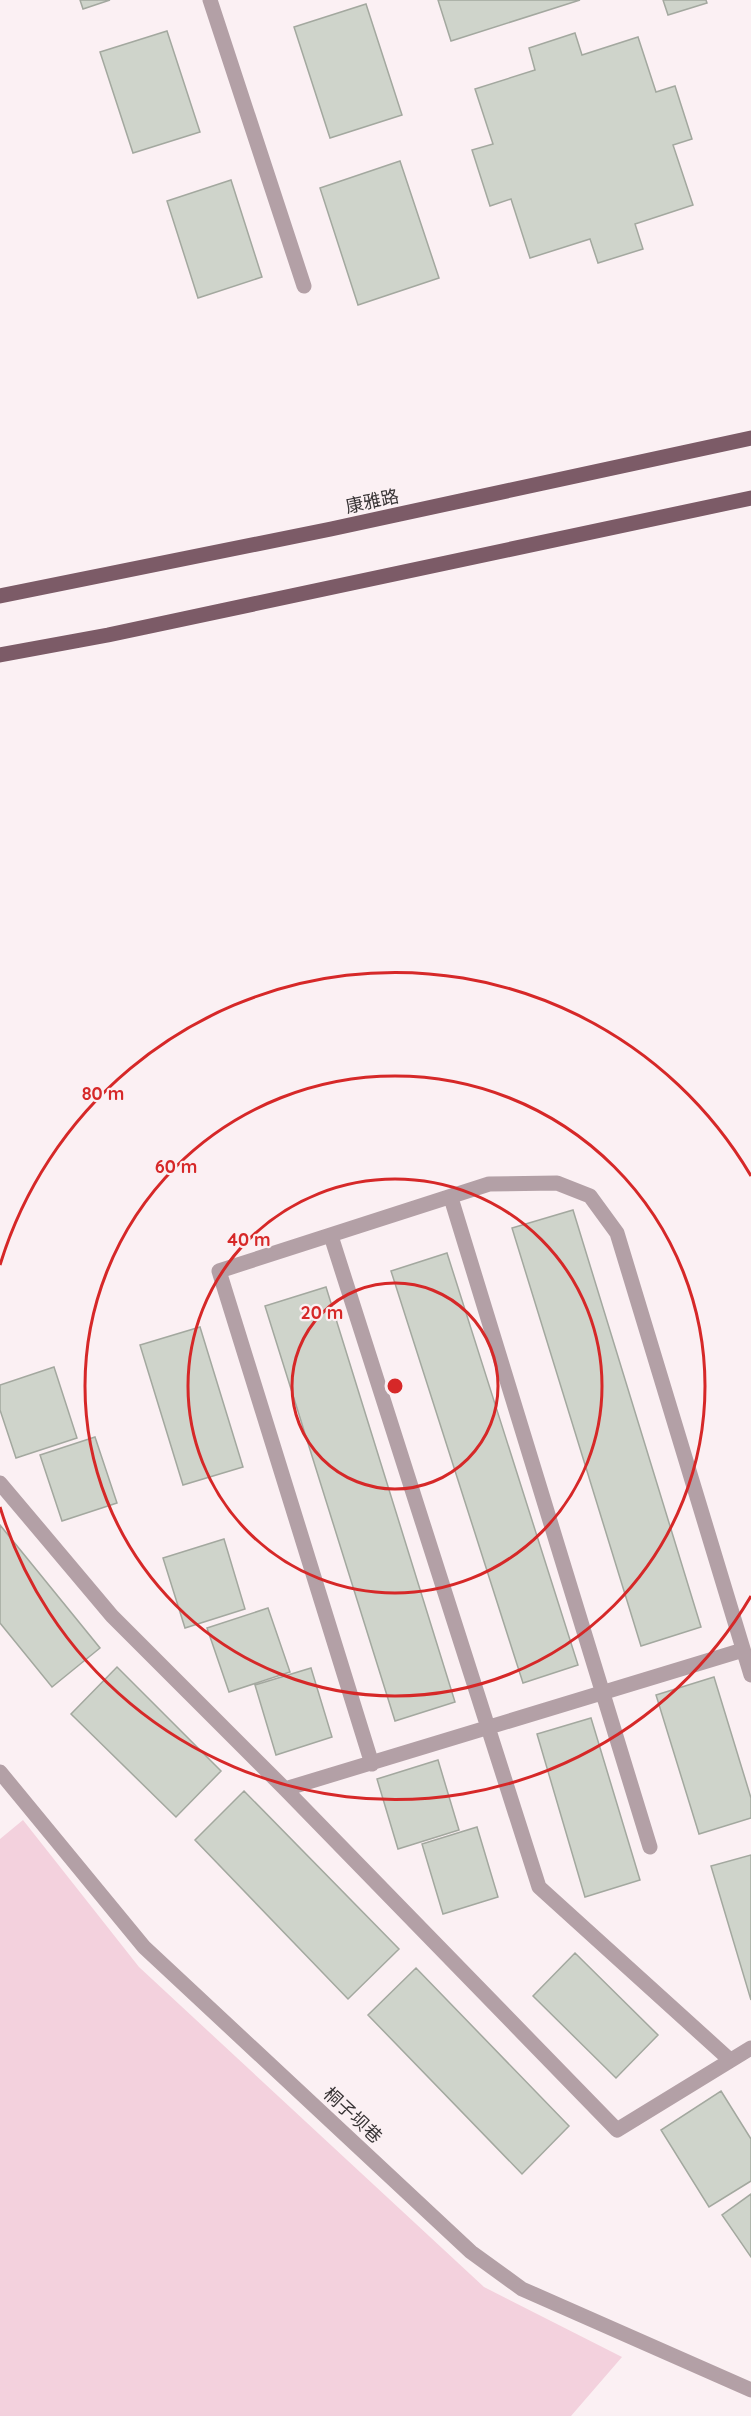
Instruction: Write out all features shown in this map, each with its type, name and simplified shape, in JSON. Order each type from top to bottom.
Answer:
[{"type":"main road","name":"康雅路","points":[[0,596],[227,551],[751,438]]},
{"type":"main road","points":[[0,655],[120,633],[751,498]]},
{"type":"street","points":[[210,0],[304,286]]},
{"type":"street","points":[[372,1764],[219,1271],[489,1184],[557,1183],[590,1196],[617,1233],[751,1675]]},
{"type":"street","points":[[451,1198],[650,1847]]},
{"type":"street","points":[[331,1236],[539,1887],[730,2060]]},
{"type":"street","points":[[0,1483],[112,1616],[285,1789],[617,2130],[751,2048]]},
{"type":"street","points":[[285,1789],[743,1650]]},
{"type":"street","name":"桐子坝巷","points":[[0,1772],[144,1947],[471,2252],[522,2289],[751,2391]]},
{"type":"shaded area","points":[[23,1820],[139,1967],[484,2287],[622,2357],[571,2416],[0,2416],[0,1839]]},
{"type":"building","points":[[80,0],[110,0],[83,9]]},
{"type":"building","points":[[438,0],[580,0],[451,41]]},
{"type":"building","points":[[663,0],[706,0],[707,3],[668,15]]},
{"type":"building","points":[[366,4],[402,115],[330,138],[294,27]]},
{"type":"building","points":[[167,31],[200,132],[133,153],[100,52]]},
{"type":"building","points":[[575,33],[582,55],[638,37],[656,92],[675,86],[692,139],[673,145],[693,205],[635,224],[643,249],[598,263],[590,239],[530,258],[511,199],[490,206],[472,150],[493,144],[475,89],[535,70],[529,48]]},
{"type":"building","points":[[400,161],[439,278],[358,305],[320,188]]},
{"type":"building","points":[[231,180],[262,277],[198,298],[167,201]]},
{"type":"building","points":[[573,1210],[701,1627],[641,1646],[512,1228]]},
{"type":"building","points":[[447,1253],[578,1665],[523,1683],[391,1271]]},
{"type":"building","points":[[326,1287],[455,1702],[395,1721],[265,1306]]},
{"type":"building","points":[[200,1327],[243,1467],[183,1485],[140,1345]]},
{"type":"building","points":[[54,1367],[77,1438],[16,1458],[0,1410],[0,1385]]},
{"type":"building","points":[[95,1437],[117,1503],[62,1521],[40,1455]]},
{"type":"building","points":[[0,1525],[100,1648],[52,1687],[0,1623]]},
{"type":"building","points":[[224,1539],[245,1609],[185,1628],[163,1558]]},
{"type":"building","points":[[268,1608],[290,1672],[229,1692],[207,1628]]},
{"type":"building","points":[[117,1667],[221,1771],[176,1817],[71,1714]]},
{"type":"building","points":[[311,1668],[332,1737],[276,1755],[255,1685]]},
{"type":"building","points":[[714,1677],[751,1798],[751,1818],[699,1834],[656,1695]]},
{"type":"building","points":[[591,1718],[640,1880],[585,1897],[537,1734]]},
{"type":"building","points":[[438,1760],[459,1830],[398,1849],[377,1779]]},
{"type":"building","points":[[244,1791],[399,1949],[348,1999],[195,1840]]},
{"type":"building","points":[[477,1827],[498,1897],[443,1914],[422,1844]]},
{"type":"building","points":[[751,1855],[751,2000],[711,1866]]},
{"type":"building","points":[[575,1953],[658,2035],[616,2078],[533,1996]]},
{"type":"building","points":[[416,1968],[569,2126],[522,2174],[368,2015]]},
{"type":"building","points":[[721,2091],[751,2139],[751,2181],[709,2207],[661,2130]]},
{"type":"building","points":[[751,2194],[751,2257],[722,2215]]}]
